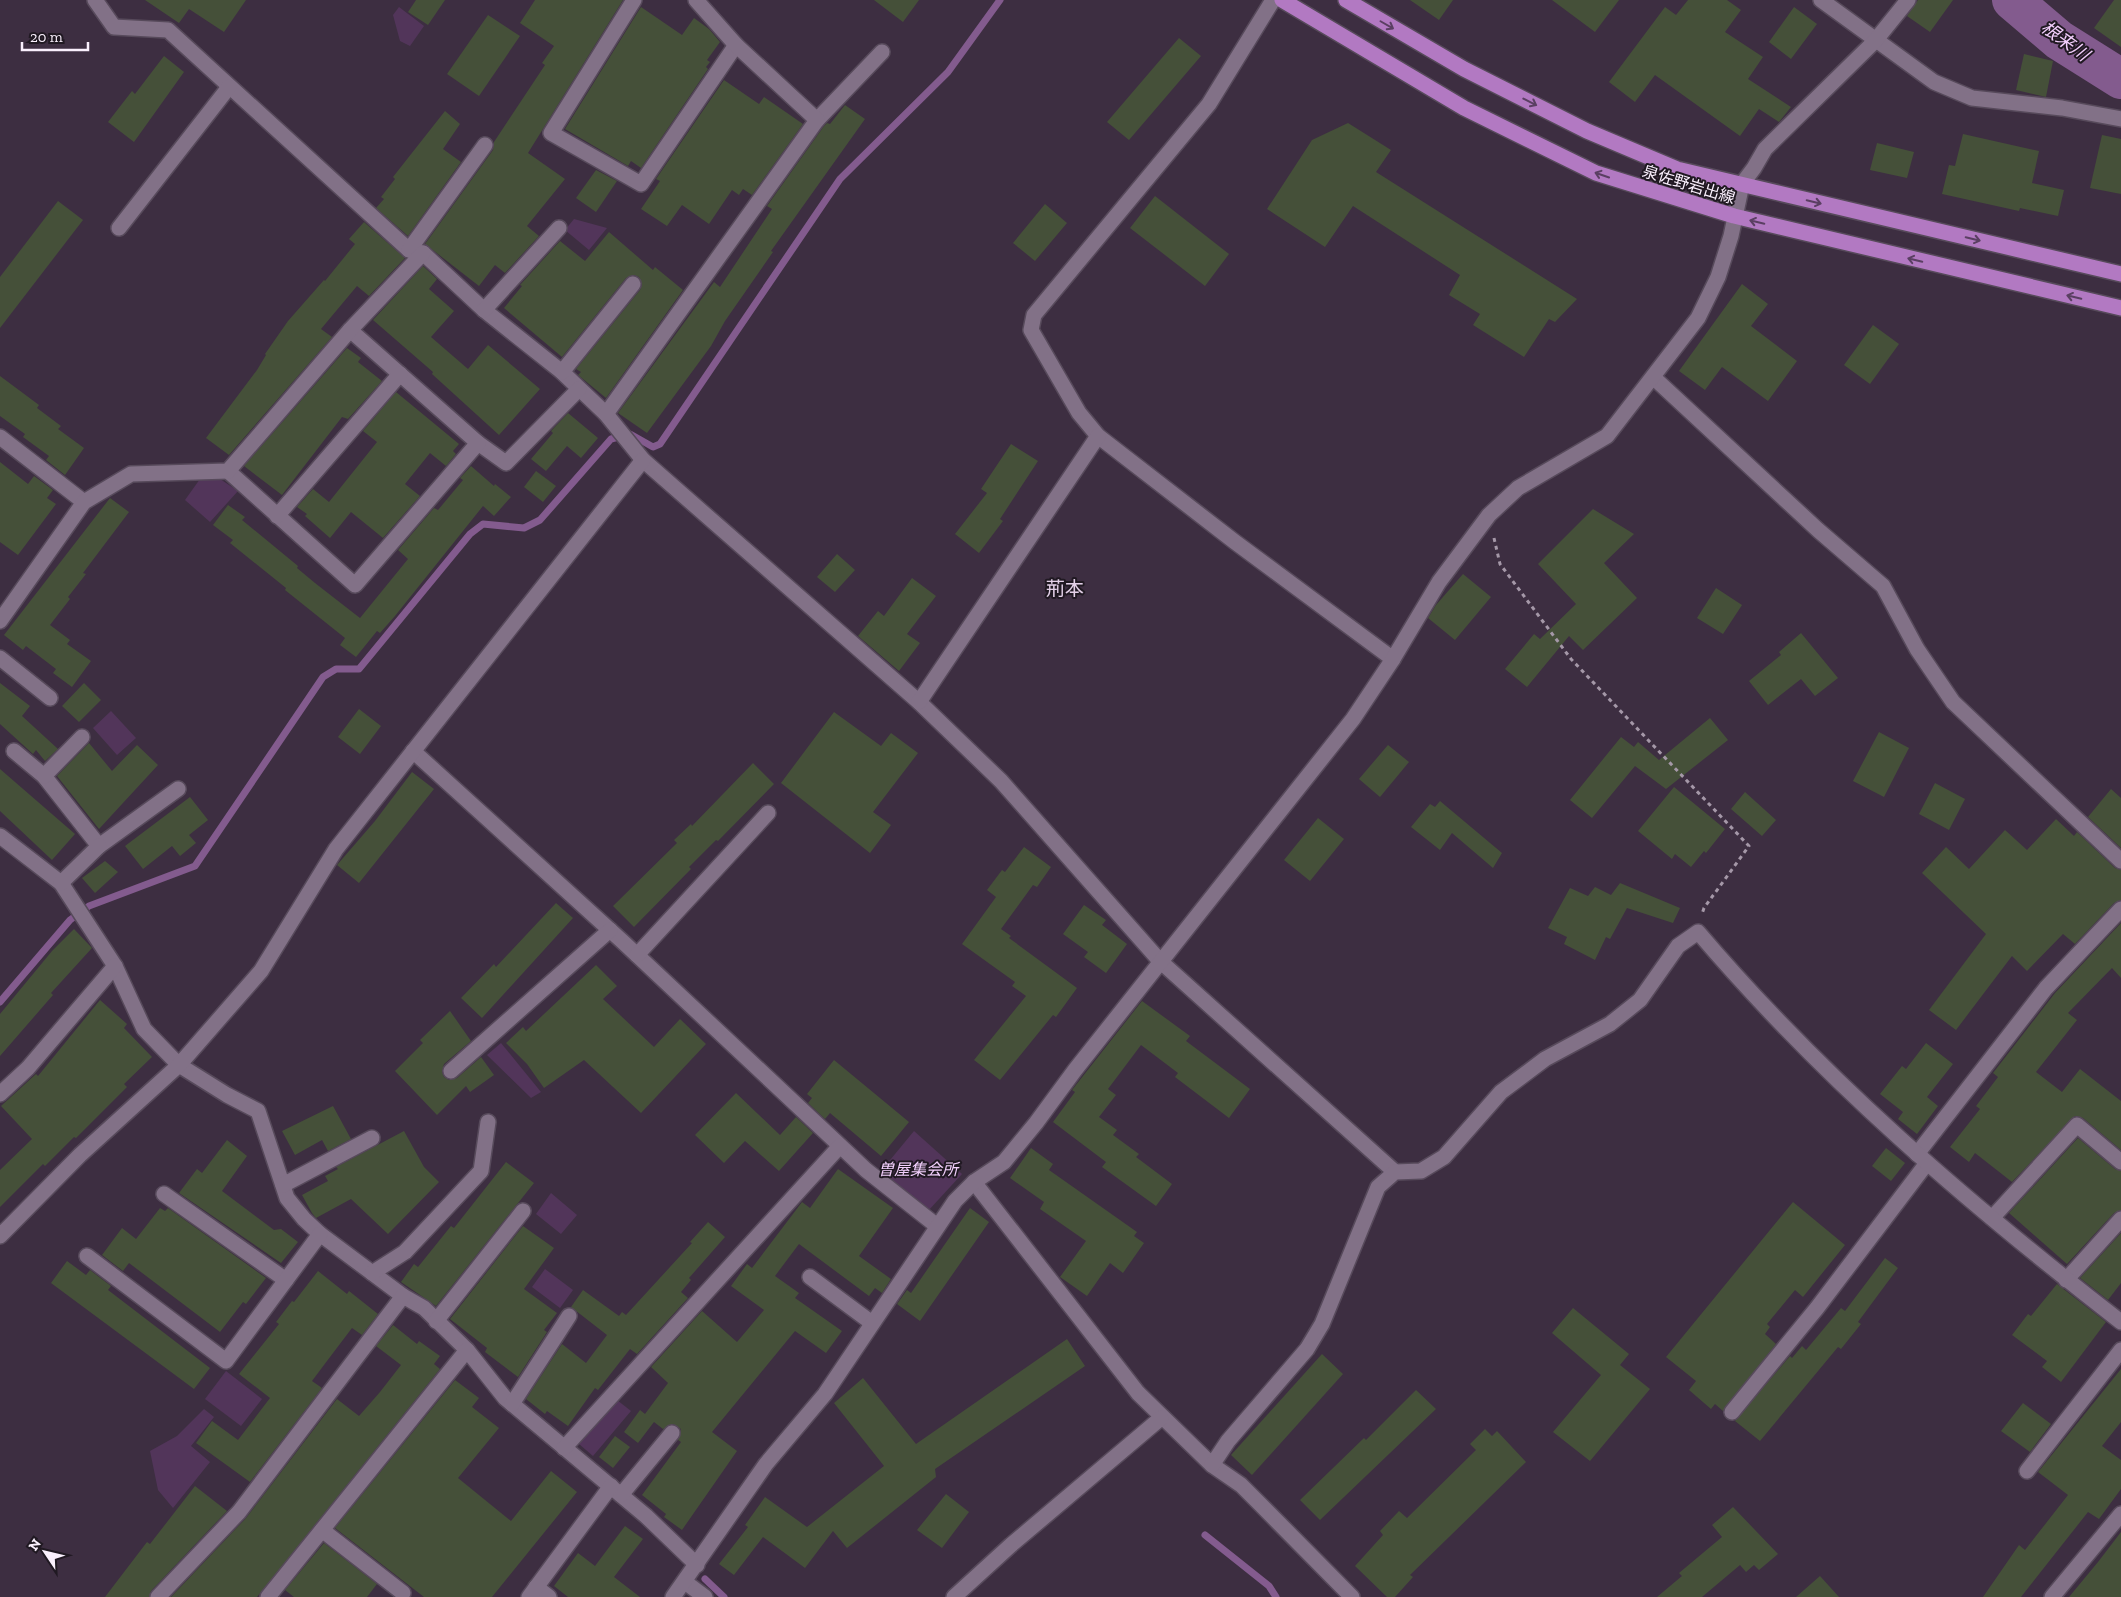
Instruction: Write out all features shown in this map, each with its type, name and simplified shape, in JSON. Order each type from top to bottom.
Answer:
[{"type":"main road","name":"泉佐野岩出線","points":[[1282,0],[1464,108],[1596,173],[1734,216],[2121,308]]},
{"type":"main road","name":"泉佐野岩出線","points":[[1346,0],[1464,69],[1587,131],[1677,169],[2121,274]]},
{"type":"street","points":[[95,0],[114,27],[168,30],[229,87],[416,251],[484,310],[562,372],[606,414],[643,460],[919,702],[1001,781],[1160,961],[1395,1172]]},
{"type":"street","points":[[634,0],[551,132],[641,184],[736,45]]},
{"type":"street","points":[[696,0],[736,45],[817,120]]},
{"type":"street","points":[[1273,0],[1209,104],[1034,315],[1030,330],[1079,413],[1098,436],[1235,542],[1393,659]]},
{"type":"street","points":[[1821,0],[1934,82],[1972,98],[2062,108],[2121,119]]},
{"type":"street","points":[[673,1597],[766,1464],[825,1394],[955,1201],[974,1182],[1004,1162],[1160,961],[1353,719],[1393,659],[1439,582],[1489,515],[1518,488],[1607,436],[1654,377],[1698,318],[1718,277],[1731,236],[1742,184],[1765,149],[1875,41],[1908,0]]},
{"type":"street","points":[[606,414],[817,120],[882,52]]},
{"type":"street","points":[[119,228],[229,87]]},
{"type":"street","points":[[228,472],[416,251],[485,146]]},
{"type":"street","points":[[484,310],[559,228]]},
{"type":"street","points":[[562,372],[633,284]]},
{"type":"street","points":[[350,330],[478,443],[506,463],[579,389]]},
{"type":"street","points":[[277,516],[400,374]]},
{"type":"street","points":[[1654,377],[1818,530],[1883,586],[1917,649],[1953,702],[2121,861]]},
{"type":"street","points":[[0,436],[84,502]]},
{"type":"street","points":[[919,702],[1098,436]]},
{"type":"street","points":[[0,621],[84,502],[132,474],[228,472],[355,586],[478,443]]},
{"type":"street","points":[[0,1236],[80,1156],[179,1064],[261,971],[336,849],[643,460]]},
{"type":"street","points":[[0,658],[50,698]]},
{"type":"street","points":[[44,776],[82,737]]},
{"type":"street","points":[[14,751],[44,776],[99,846]]},
{"type":"street","points":[[413,751],[610,930],[866,1170],[937,1226]]},
{"type":"street","points":[[61,883],[99,846],[178,789]]},
{"type":"street","points":[[637,955],[768,813]]},
{"type":"street","points":[[0,836],[61,883],[115,966],[144,1029],[179,1064],[228,1095],[258,1111],[287,1198],[320,1234],[403,1296],[424,1308],[467,1350],[505,1398],[616,1491],[697,1565]]},
{"type":"street","points":[[1732,1412],[1818,1308],[1922,1159],[2046,988],[2121,908]]},
{"type":"street","points":[[451,1071],[610,930]]},
{"type":"street","points":[[1212,1465],[1228,1441],[1307,1349],[1322,1324],[1378,1187],[1395,1172],[1421,1171],[1444,1157],[1501,1092],[1545,1059],[1610,1024],[1640,1000],[1678,946],[1698,932],[1784,1027],[1839,1082],[1922,1159],[2066,1280],[2121,1322]]},
{"type":"street","points":[[0,1094],[28,1068],[115,966]]},
{"type":"street","points":[[372,1273],[405,1252],[481,1171],[488,1122]]},
{"type":"street","points":[[1992,1218],[2077,1125],[2121,1162]]},
{"type":"street","points":[[283,1185],[372,1138]]},
{"type":"street","points":[[564,1448],[840,1146]]},
{"type":"street","points":[[974,1182],[1138,1393],[1161,1418],[1212,1465],[1241,1486],[1255,1499],[1352,1597]]},
{"type":"street","points":[[164,1194],[286,1280]]},
{"type":"street","points":[[436,1321],[523,1211]]},
{"type":"street","points":[[2066,1280],[2121,1218]]},
{"type":"street","points":[[87,1256],[226,1361],[320,1234]]},
{"type":"street","points":[[810,1277],[872,1324]]},
{"type":"street","points":[[158,1597],[239,1512],[403,1296]]},
{"type":"street","points":[[512,1404],[569,1316]]},
{"type":"street","points":[[268,1597],[467,1350]]},
{"type":"street","points":[[2027,1471],[2121,1350]]},
{"type":"street","points":[[954,1597],[1011,1545],[1161,1418]]},
{"type":"street","points":[[550,1597],[532,1592],[616,1491],[672,1432]]},
{"type":"street","points":[[2052,1597],[2121,1514]]},
{"type":"street","points":[[322,1530],[403,1593]]},
{"type":"street","points":[[685,1582],[705,1597]]},
{"type":"path","points":[[1489,515],[1500,564],[1571,659],[1749,846],[1704,908],[1698,932]]},
{"type":"green space","points":[[399,7],[424,26],[410,46],[400,41],[393,15]]},
{"type":"green space","points":[[574,219],[607,228],[589,250],[565,230]]},
{"type":"green space","points":[[200,479],[220,479],[238,491],[210,522],[185,500]]},
{"type":"green space","points":[[111,711],[136,738],[117,755],[93,728]]},
{"type":"green space","points":[[501,1043],[541,1092],[531,1098],[487,1055]]},
{"type":"green space","name":"曽屋集会所","points":[[914,1131],[962,1174],[928,1211],[881,1171]]},
{"type":"green space","points":[[551,1193],[577,1215],[561,1234],[536,1214]]},
{"type":"green space","points":[[545,1269],[573,1290],[560,1308],[532,1287]]},
{"type":"green space","points":[[226,1371],[262,1399],[241,1426],[205,1399]]},
{"type":"green space","points":[[617,1400],[631,1411],[593,1456],[579,1444]]},
{"type":"green space","points":[[204,1409],[214,1417],[191,1446],[210,1462],[173,1508],[158,1490],[150,1451],[177,1436]]},
{"type":"building","points":[[145,0],[246,0],[224,32],[189,9],[179,23]]},
{"type":"building","points":[[416,0],[445,0],[428,25],[408,12]]},
{"type":"building","points":[[535,0],[623,0],[528,153],[565,179],[527,226],[539,236],[505,273],[495,265],[479,286],[425,244],[493,150],[494,142],[545,65],[542,63],[554,46],[520,23]]},
{"type":"building","points":[[874,0],[919,0],[903,22]]},
{"type":"building","points":[[1410,0],[1453,0],[1439,20]]},
{"type":"building","points":[[1552,0],[1619,0],[1595,32]]},
{"type":"building","points":[[1688,0],[1727,0],[1741,10],[1725,32],[1763,57],[1748,79],[1791,107],[1779,122],[1759,109],[1740,136],[1655,75],[1635,102],[1609,82],[1665,7],[1676,15]]},
{"type":"building","points":[[1918,0],[1953,0],[1930,32],[1907,16]]},
{"type":"building","points":[[2114,0],[2121,0],[2121,47],[2094,28]]},
{"type":"building","points":[[641,7],[682,35],[694,18],[709,29],[720,42],[707,60],[710,62],[706,67],[708,69],[641,168],[631,161],[628,166],[565,129]]},
{"type":"building","points":[[1794,7],[1817,24],[1791,59],[1769,42]]},
{"type":"building","points":[[488,15],[520,36],[479,96],[447,74]]},
{"type":"building","points":[[1179,38],[1201,56],[1129,140],[1107,122]]},
{"type":"building","points":[[2024,54],[2053,61],[2046,97],[2016,90]]},
{"type":"building","points":[[164,56],[184,72],[134,142],[108,122],[132,91],[135,94]]},
{"type":"building","points":[[724,80],[759,104],[764,97],[803,124],[752,195],[743,189],[739,195],[732,190],[709,224],[682,205],[667,226],[641,209],[660,181],[656,179]]},
{"type":"building","points":[[845,105],[865,119],[771,251],[773,252],[725,321],[711,346],[647,433],[618,413],[714,282],[720,287],[772,209],[767,206],[824,126],[827,123],[830,124]]},
{"type":"building","points":[[445,111],[460,124],[443,149],[461,162],[408,236],[376,208],[384,199],[381,197],[395,179],[393,177]]},
{"type":"building","points":[[1348,123],[1391,150],[1376,172],[1577,299],[1555,322],[1549,319],[1524,357],[1473,325],[1480,314],[1449,295],[1460,275],[1353,206],[1325,247],[1267,209],[1312,140]]},
{"type":"building","points":[[1963,134],[2039,151],[2032,183],[2064,190],[2058,216],[2020,208],[2019,211],[1942,194],[1949,165],[1955,166]]},
{"type":"building","points":[[2102,135],[2121,139],[2121,194],[2090,188]]},
{"type":"building","points":[[1877,143],[1914,152],[1907,178],[1870,170]]},
{"type":"building","points":[[596,170],[617,181],[596,212],[576,198]]},
{"type":"building","points":[[1155,196],[1229,254],[1205,286],[1130,228]]},
{"type":"building","points":[[58,201],[83,220],[0,328],[0,277]]},
{"type":"building","points":[[1045,204],[1067,223],[1035,261],[1013,243]]},
{"type":"building","points":[[364,222],[405,258],[369,296],[357,286],[321,329],[332,337],[229,455],[206,438],[257,370],[265,354],[288,321],[325,281],[355,244],[349,239]]},
{"type":"building","points":[[609,232],[653,270],[655,267],[683,290],[606,398],[578,375],[581,372],[576,369],[640,290],[642,285],[639,277],[634,275],[626,278],[562,357],[504,308],[522,286],[520,285],[560,241],[585,261]]},
{"type":"building","points":[[423,266],[437,279],[429,289],[454,311],[431,337],[468,369],[488,345],[540,389],[499,435],[432,374],[433,372],[373,320]]},
{"type":"building","points":[[1742,284],[1768,304],[1751,326],[1797,361],[1768,401],[1722,367],[1705,390],[1679,371]]},
{"type":"building","points":[[1873,325],[1899,344],[1870,384],[1844,365]]},
{"type":"building","points":[[347,348],[361,358],[358,362],[382,381],[348,419],[342,417],[282,495],[244,466]]},
{"type":"building","points":[[0,376],[39,405],[37,408],[61,426],[58,429],[84,448],[65,475],[46,460],[49,456],[23,437],[25,434],[0,416]]},
{"type":"building","points":[[396,392],[459,444],[453,451],[456,454],[446,466],[430,453],[405,484],[420,496],[383,538],[351,512],[330,538],[305,516],[307,514],[297,507],[313,489],[329,502],[377,442],[363,431]]},
{"type":"building","points":[[568,413],[598,438],[581,458],[567,446],[546,471],[531,459],[553,433],[551,431]]},
{"type":"building","points":[[1011,444],[1038,461],[1000,519],[1003,521],[979,553],[955,534],[987,493],[981,489]]},
{"type":"building","points":[[0,462],[28,484],[34,476],[53,490],[47,498],[56,504],[18,555],[0,542]]},
{"type":"building","points":[[471,466],[494,486],[495,484],[511,497],[494,516],[483,506],[395,616],[380,633],[377,631],[356,657],[340,645],[345,638],[230,543],[233,540],[213,525],[228,505],[245,517],[242,520],[298,566],[297,568],[360,618],[408,559],[398,550],[434,508],[438,510],[463,480],[460,478]]},
{"type":"building","points":[[536,471],[556,486],[543,502],[524,487]]},
{"type":"building","points":[[110,498],[129,512],[83,573],[86,574],[50,625],[70,640],[67,644],[91,661],[72,687],[53,673],[56,669],[26,646],[23,650],[4,635]]},
{"type":"building","points":[[1593,509],[1634,534],[1604,563],[1637,598],[1583,650],[1569,636],[1527,687],[1505,669],[1534,634],[1540,639],[1576,604],[1538,564]]},
{"type":"building","points":[[837,554],[855,570],[835,592],[817,577]]},
{"type":"building","points":[[1463,574],[1491,597],[1455,640],[1428,618],[1436,605]]},
{"type":"building","points":[[912,578],[936,596],[907,634],[920,643],[899,671],[858,636],[878,611],[884,616]]},
{"type":"building","points":[[1716,588],[1742,605],[1723,634],[1697,618]]},
{"type":"building","points":[[1801,633],[1838,678],[1815,696],[1801,679],[1768,705],[1749,681],[1781,655],[1779,652]]},
{"type":"building","points":[[0,683],[30,706],[22,716],[58,749],[45,761],[36,750],[33,754],[0,724]]},
{"type":"building","points":[[84,683],[101,700],[79,722],[62,706]]},
{"type":"building","points":[[359,709],[381,726],[360,754],[338,737]]},
{"type":"building","points":[[834,712],[881,746],[891,733],[918,753],[873,812],[891,825],[870,853],[781,783]]},
{"type":"building","points":[[1710,718],[1728,740],[1666,789],[1635,766],[1592,818],[1570,800],[1621,737],[1634,747],[1638,742],[1659,760]]},
{"type":"building","points":[[1879,732],[1909,748],[1884,797],[1853,781]]},
{"type":"building","points":[[89,743],[112,771],[137,745],[158,765],[99,829],[57,776]]},
{"type":"building","points":[[1388,745],[1409,762],[1380,797],[1359,779]]},
{"type":"building","points":[[753,763],[774,784],[718,841],[716,840],[689,867],[691,869],[634,927],[613,906],[677,843],[674,840],[691,824],[692,826]]},
{"type":"building","points":[[0,769],[75,834],[52,860],[0,811]]},
{"type":"building","points":[[412,772],[434,789],[359,883],[337,865],[375,821]]},
{"type":"building","points":[[1935,783],[1965,799],[1949,830],[1919,814]]},
{"type":"building","points":[[1674,787],[1725,829],[1706,853],[1704,851],[1691,867],[1675,854],[1672,859],[1638,831]]},
{"type":"building","points":[[2111,789],[2121,798],[2121,848],[2088,817]]},
{"type":"building","points":[[1745,792],[1776,820],[1762,836],[1731,809]]},
{"type":"building","points":[[190,797],[208,820],[189,835],[196,843],[180,856],[172,846],[143,869],[125,846]]},
{"type":"building","points":[[1440,801],[1502,853],[1493,868],[1452,833],[1440,850],[1411,827],[1430,804],[1435,807]]},
{"type":"building","points":[[1318,818],[1344,839],[1310,881],[1284,860]]},
{"type":"building","points":[[2056,819],[2074,836],[2077,832],[2115,868],[2121,870],[2121,900],[2114,903],[2075,944],[2063,934],[2027,971],[2012,956],[1956,1030],[1929,1010],[1986,934],[1922,873],[1946,847],[1969,869],[2005,830],[2027,850]]},
{"type":"building","points":[[1024,847],[1051,867],[1037,887],[1033,885],[1001,929],[1011,936],[1009,938],[1077,988],[1056,1017],[1053,1015],[1000,1080],[974,1060],[1026,996],[1012,986],[1015,982],[962,944],[996,897],[987,890],[1002,870],[1005,872]]},
{"type":"building","points":[[105,861],[118,872],[95,893],[82,878]]},
{"type":"building","points":[[1620,883],[1680,908],[1673,923],[1627,908],[1610,939],[1606,937],[1595,960],[1564,944],[1567,937],[1548,928],[1570,888],[1588,896],[1595,887],[1611,895]]},
{"type":"building","points":[[556,903],[573,918],[482,1018],[461,998],[494,964],[496,967]]},
{"type":"building","points":[[1084,905],[1106,920],[1102,925],[1127,944],[1106,973],[1084,957],[1088,952],[1063,934]]},
{"type":"building","points":[[2121,923],[2121,978],[2112,968],[2068,1013],[2077,1020],[2036,1072],[2062,1092],[2080,1069],[2121,1101],[2121,1150],[2083,1118],[2075,1116],[2012,1182],[1975,1153],[1969,1162],[1950,1147],[1980,1109],[1976,1106],[1998,1077],[1993,1073],[2055,993]]},
{"type":"building","points":[[74,929],[92,948],[51,993],[53,995],[0,1056],[0,1014],[52,951]]},
{"type":"building","points":[[596,965],[617,986],[603,999],[654,1047],[680,1019],[706,1044],[641,1113],[584,1060],[544,1088],[527,1064],[506,1043],[523,1027],[526,1031]]},
{"type":"building","points":[[100,1000],[127,1024],[124,1028],[152,1057],[124,1084],[127,1087],[76,1138],[74,1137],[45,1166],[43,1164],[0,1207],[0,1170],[32,1139],[1,1106],[36,1074],[38,1076]]},
{"type":"building","points":[[1142,1001],[1190,1036],[1186,1041],[1250,1089],[1229,1118],[1175,1077],[1178,1073],[1141,1045],[1108,1089],[1116,1095],[1099,1117],[1117,1130],[1113,1135],[1139,1154],[1136,1157],[1172,1184],[1156,1206],[1102,1167],[1106,1162],[1053,1122],[1075,1092],[1072,1090]]},
{"type":"building","points":[[450,1011],[471,1041],[444,1064],[442,1072],[444,1077],[449,1080],[457,1078],[481,1057],[494,1075],[470,1092],[466,1086],[437,1115],[395,1071],[423,1043],[420,1040]]},
{"type":"building","points":[[1926,1043],[1953,1064],[1927,1097],[1938,1106],[1917,1134],[1898,1119],[1903,1112],[1880,1094],[1902,1066],[1906,1069]]},
{"type":"building","points":[[834,1060],[909,1122],[881,1156],[830,1113],[825,1119],[808,1103],[812,1098],[807,1094]]},
{"type":"building","points":[[736,1093],[780,1135],[796,1117],[813,1133],[779,1171],[745,1141],[724,1163],[695,1135]]},
{"type":"building","points":[[333,1106],[351,1139],[328,1151],[322,1140],[295,1155],[282,1131]]},
{"type":"building","points":[[404,1131],[424,1167],[439,1182],[388,1234],[351,1199],[316,1218],[302,1195],[328,1181],[325,1176],[338,1169],[336,1167]]},
{"type":"building","points":[[2078,1138],[2115,1169],[2121,1171],[2121,1210],[2114,1213],[2067,1264],[2009,1213]]},
{"type":"building","points":[[227,1140],[247,1156],[222,1191],[274,1230],[281,1229],[298,1242],[281,1263],[179,1193],[197,1169],[202,1173]]},
{"type":"building","points":[[1031,1148],[1053,1164],[1049,1170],[1137,1232],[1134,1236],[1144,1243],[1123,1273],[1110,1263],[1087,1296],[1060,1277],[1086,1241],[1040,1209],[1044,1202],[1010,1178]]},
{"type":"building","points":[[1886,1148],[1905,1163],[1891,1181],[1872,1166]]},
{"type":"building","points":[[506,1162],[534,1183],[436,1306],[401,1282],[414,1264],[418,1267],[451,1226],[454,1228]]},
{"type":"building","points":[[838,1169],[893,1208],[859,1256],[891,1279],[882,1293],[875,1288],[869,1296],[799,1244],[775,1276],[799,1293],[795,1298],[842,1331],[826,1353],[795,1331],[712,1432],[737,1451],[682,1530],[664,1517],[666,1514],[642,1495],[681,1442],[678,1440],[681,1429],[673,1424],[663,1429],[654,1422],[638,1443],[624,1432],[640,1410],[645,1414],[668,1383],[651,1367],[702,1311],[737,1342],[764,1310],[731,1286],[747,1264],[752,1268],[802,1202],[810,1208]]},
{"type":"building","points":[[1793,1202],[1845,1245],[1803,1297],[1795,1290],[1767,1324],[1770,1327],[1765,1334],[1776,1344],[1723,1411],[1715,1404],[1711,1409],[1689,1390],[1696,1381],[1666,1357]]},
{"type":"building","points":[[160,1208],[165,1211],[168,1208],[266,1278],[246,1304],[243,1302],[220,1332],[129,1263],[123,1271],[102,1255],[122,1228],[136,1239]]},
{"type":"building","points":[[970,1208],[989,1222],[920,1321],[897,1304],[907,1290],[911,1293]]},
{"type":"building","points":[[708,1222],[725,1237],[689,1278],[691,1280],[681,1292],[688,1298],[637,1354],[630,1349],[598,1390],[595,1388],[568,1426],[547,1411],[545,1414],[526,1399],[562,1344],[586,1363],[607,1335],[571,1307],[583,1290],[619,1316],[622,1312],[626,1315],[692,1243],[690,1242]]},
{"type":"building","points":[[523,1226],[554,1248],[524,1289],[557,1313],[544,1330],[547,1332],[518,1377],[485,1352],[487,1348],[450,1319]]},
{"type":"building","points":[[2121,1233],[2121,1283],[2108,1300],[2080,1278]]},
{"type":"building","points":[[1885,1258],[1898,1268],[1858,1322],[1861,1324],[1841,1349],[1838,1347],[1760,1441],[1735,1421],[1790,1356],[1792,1358],[1802,1346],[1806,1350],[1841,1308],[1845,1311]]},
{"type":"building","points":[[67,1261],[86,1275],[90,1270],[111,1286],[108,1290],[210,1368],[194,1389],[51,1283]]},
{"type":"building","points":[[318,1271],[347,1294],[349,1291],[378,1314],[362,1335],[352,1328],[312,1381],[322,1388],[250,1482],[196,1443],[212,1421],[238,1440],[270,1398],[239,1374],[279,1324],[276,1322],[292,1301],[294,1302]]},
{"type":"building","points":[[2057,1284],[2106,1322],[2061,1382],[2042,1367],[2047,1361],[2012,1335],[2028,1314],[2031,1316]]},
{"type":"building","points":[[1573,1308],[1629,1354],[1620,1365],[1650,1389],[1590,1461],[1553,1432],[1601,1375],[1552,1333]]},
{"type":"building","points":[[393,1325],[417,1344],[419,1341],[440,1356],[434,1364],[440,1369],[257,1597],[171,1597],[246,1518],[337,1399],[359,1416],[380,1392],[401,1365],[376,1346]]},
{"type":"building","points":[[1067,1339],[1085,1366],[935,1469],[936,1477],[847,1548],[833,1531],[805,1568],[763,1537],[734,1575],[719,1564],[748,1527],[745,1525],[765,1497],[807,1527],[884,1466],[834,1403],[863,1378],[916,1444]]},
{"type":"building","points":[[1322,1354],[1343,1374],[1252,1475],[1231,1455]]},
{"type":"building","points":[[2121,1369],[2121,1422],[2102,1446],[2121,1460],[2121,1489],[2099,1519],[2088,1512],[2021,1597],[1983,1597],[2019,1545],[2025,1550],[2068,1495],[2038,1472]]},
{"type":"building","points":[[455,1380],[479,1398],[472,1407],[499,1428],[458,1478],[511,1521],[551,1471],[577,1492],[492,1597],[424,1597],[335,1528]]},
{"type":"building","points":[[1416,1390],[1436,1409],[1320,1520],[1300,1500],[1364,1438],[1366,1440]]},
{"type":"building","points":[[2023,1403],[2051,1424],[2030,1452],[2001,1431]]},
{"type":"building","points":[[1485,1429],[1492,1436],[1497,1431],[1526,1462],[1410,1575],[1413,1577],[1395,1597],[1387,1597],[1355,1566],[1383,1535],[1380,1531],[1399,1511],[1407,1518],[1476,1450],[1470,1444]]},
{"type":"building","points":[[615,1436],[630,1447],[613,1468],[599,1457]]},
{"type":"building","points":[[195,1486],[227,1511],[151,1591],[149,1597],[105,1597],[147,1542],[150,1544]]},
{"type":"building","points":[[946,1494],[969,1512],[942,1548],[917,1530]]},
{"type":"building","points":[[1733,1507],[1778,1554],[1759,1570],[1754,1565],[1746,1572],[1740,1565],[1702,1597],[1657,1597],[1682,1576],[1679,1573],[1722,1537],[1712,1525]]},
{"type":"building","points":[[625,1526],[643,1539],[614,1577],[640,1597],[568,1597],[554,1586],[578,1553],[595,1566]]},
{"type":"building","points":[[2121,1532],[2121,1597],[2069,1597],[2098,1562]]},
{"type":"building","points":[[324,1543],[377,1584],[367,1597],[294,1597],[285,1590]]},
{"type":"building","points":[[1820,1576],[1839,1597],[1796,1597]]},
{"type":"waterway","points":[[0,1002],[70,920],[89,906],[195,866],[323,677],[336,669],[359,669],[470,534],[483,524],[524,528],[540,520],[611,439],[630,434],[653,447],[660,444],[840,179],[948,72],[1000,0]]},
{"type":"waterway","name":"根来川","points":[[2012,0],[2059,40],[2121,79]]},
{"type":"waterway","points":[[1205,1535],[1269,1586],[1276,1597]]},
{"type":"waterway","points":[[705,1579],[724,1597]]},
{"type":"district","name":"荊本","points":[[1065,588]]}]
